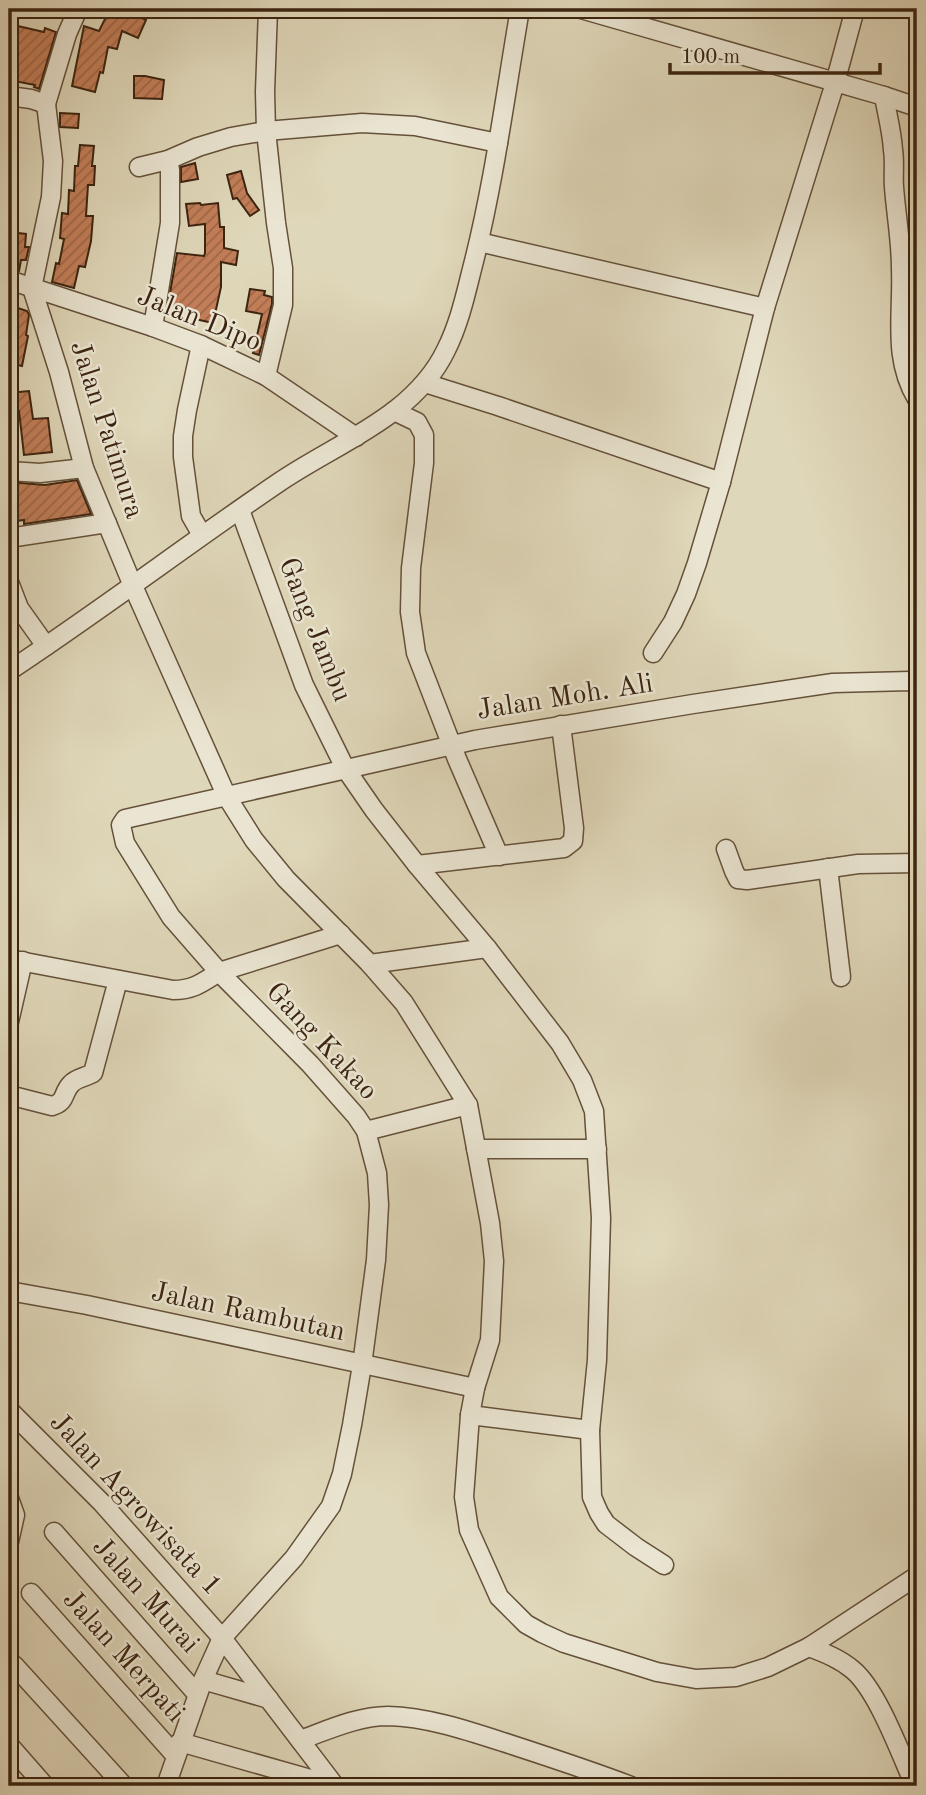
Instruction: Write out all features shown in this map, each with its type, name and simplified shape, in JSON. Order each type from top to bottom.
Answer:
[{"type":"street","points":[[32,289],[51,197],[53,161],[46,104],[67,34],[78,9]]},
{"type":"street","points":[[266,376],[283,305],[283,268],[266,131],[268,9]]},
{"type":"street","points":[[9,671],[280,481],[356,437],[394,411],[425,383],[446,352],[458,320],[479,242],[520,9]]},
{"type":"street","points":[[581,9],[917,107]]},
{"type":"street","points":[[653,653],[673,622],[697,563],[721,482],[765,308],[835,83],[855,9]]},
{"type":"street","points":[[9,96],[46,104]]},
{"type":"street","points":[[884,96],[893,149],[894,188],[900,235],[901,354],[909,386],[917,399]]},
{"type":"street","points":[[139,167],[168,160],[198,147],[266,131],[362,123],[415,126],[498,143]]},
{"type":"street","points":[[153,327],[170,223],[168,160]]},
{"type":"street","points":[[479,242],[765,308]]},
{"type":"street","name":"Jalan Dipo","points":[[9,280],[201,345],[266,376],[356,437]]},
{"type":"street","name":"Jalan Patimura","points":[[32,289],[59,372],[84,468],[227,797],[254,840],[286,879],[370,964],[404,1003],[468,1105]]},
{"type":"street","points":[[201,345],[187,410],[183,457],[191,516],[202,535]]},
{"type":"street","points":[[425,383],[721,482]]},
{"type":"street","points":[[394,411],[417,422],[424,435],[424,463],[411,568],[410,612],[416,653],[499,856]]},
{"type":"street","points":[[9,471],[40,473],[84,468]]},
{"type":"street","name":"Gang Jambu","points":[[240,510],[304,685],[345,768],[374,810],[487,948],[560,1043],[582,1080],[594,1111],[601,1231],[597,1360],[590,1430],[592,1497],[606,1524],[636,1548],[664,1565]]},
{"type":"street","points":[[9,538],[107,523]]},
{"type":"street","points":[[9,582],[19,608],[46,646]]},
{"type":"street","name":"Jalan Moh. Ali","points":[[227,797],[345,768],[561,725],[833,683],[917,682]]},
{"type":"street","points":[[417,865],[564,848],[573,841],[574,828],[561,725]]},
{"type":"street","name":"Gang Kakao","points":[[166,1786],[200,1687],[222,1638],[294,1558],[331,1506],[342,1474],[352,1425],[376,1260],[379,1205],[377,1173],[366,1131],[310,1064],[219,972],[171,917],[125,843],[121,825],[125,819],[227,797]]},
{"type":"street","points":[[726,849],[738,879],[747,880],[828,868],[917,863]]},
{"type":"street","points":[[828,868],[841,978]]},
{"type":"street","points":[[9,1022],[16,960],[173,990],[187,990],[219,972],[341,934]]},
{"type":"street","points":[[370,964],[487,948]]},
{"type":"street","points":[[9,1095],[56,1105],[63,1100],[69,1085],[93,1073],[118,980]]},
{"type":"street","points":[[366,1131],[468,1105],[490,1223],[494,1261],[490,1340],[475,1388],[470,1415],[464,1497],[469,1530],[499,1597],[526,1623],[578,1648],[657,1672],[696,1679],[736,1677],[768,1667],[809,1647],[917,1576]]},
{"type":"street","points":[[476,1149],[597,1149]]},
{"type":"street","name":"Jalan Rambutan","points":[[9,1292],[87,1305],[475,1388]]},
{"type":"street","name":"Jalan Agrowisata 1","points":[[9,1410],[102,1503],[222,1638],[335,1786]]},
{"type":"street","points":[[470,1415],[590,1430]]},
{"type":"street","points":[[9,1498],[15,1516],[9,1542]]},
{"type":"street","name":"Jalan Murai","points":[[54,1532],[200,1687]]},
{"type":"street","name":"Jalan Merpati","points":[[31,1593],[177,1749]]},
{"type":"street","points":[[809,1647],[832,1655],[855,1671],[873,1695],[915,1786]]},
{"type":"street","points":[[14,1665],[124,1786]]},
{"type":"street","points":[[200,1687],[269,1699]]},
{"type":"street","points":[[300,1740],[359,1720],[386,1716],[422,1720],[577,1765],[631,1786]]},
{"type":"street","points":[[9,1745],[45,1786]]},
{"type":"street","points":[[177,1749],[335,1786]]},
{"type":"building","points":[[110,9],[123,9],[146,20],[138,38],[122,31],[117,49],[108,47],[103,73],[100,72],[95,92],[72,86],[84,26],[99,31]]},
{"type":"building","points":[[9,24],[56,32],[39,89],[34,87],[35,85],[9,80]]},
{"type":"building","points":[[134,76],[164,80],[162,99],[134,98]]},
{"type":"building","points":[[60,113],[79,114],[78,128],[60,127]]},
{"type":"building","points":[[80,145],[94,146],[94,185],[88,185],[86,216],[93,216],[85,267],[79,266],[74,288],[52,282],[64,239],[60,238],[62,213],[68,214],[69,190],[74,191],[75,166],[78,166]]},
{"type":"building","points":[[195,163],[198,179],[181,182],[181,167]]},
{"type":"building","points":[[241,171],[247,193],[259,210],[250,216],[237,198],[233,199],[227,175]]},
{"type":"building","points":[[218,203],[220,227],[224,227],[224,248],[238,251],[236,265],[221,262],[221,287],[213,323],[195,319],[196,311],[168,304],[177,253],[204,256],[205,253],[205,224],[189,226],[186,204]]},
{"type":"building","points":[[9,232],[26,234],[25,247],[29,247],[26,260],[21,260],[19,271],[9,269]]},
{"type":"building","points":[[250,289],[265,291],[264,295],[272,297],[259,355],[253,353],[262,314],[246,311]]},
{"type":"building","points":[[9,305],[27,311],[29,315],[22,366],[9,363],[9,332],[12,321],[9,320]]},
{"type":"building","points":[[29,391],[33,419],[48,418],[52,452],[24,455],[19,411],[9,412],[9,393]]},
{"type":"building","points":[[77,480],[91,514],[24,524],[24,520],[9,522],[9,482],[45,485]]}]
